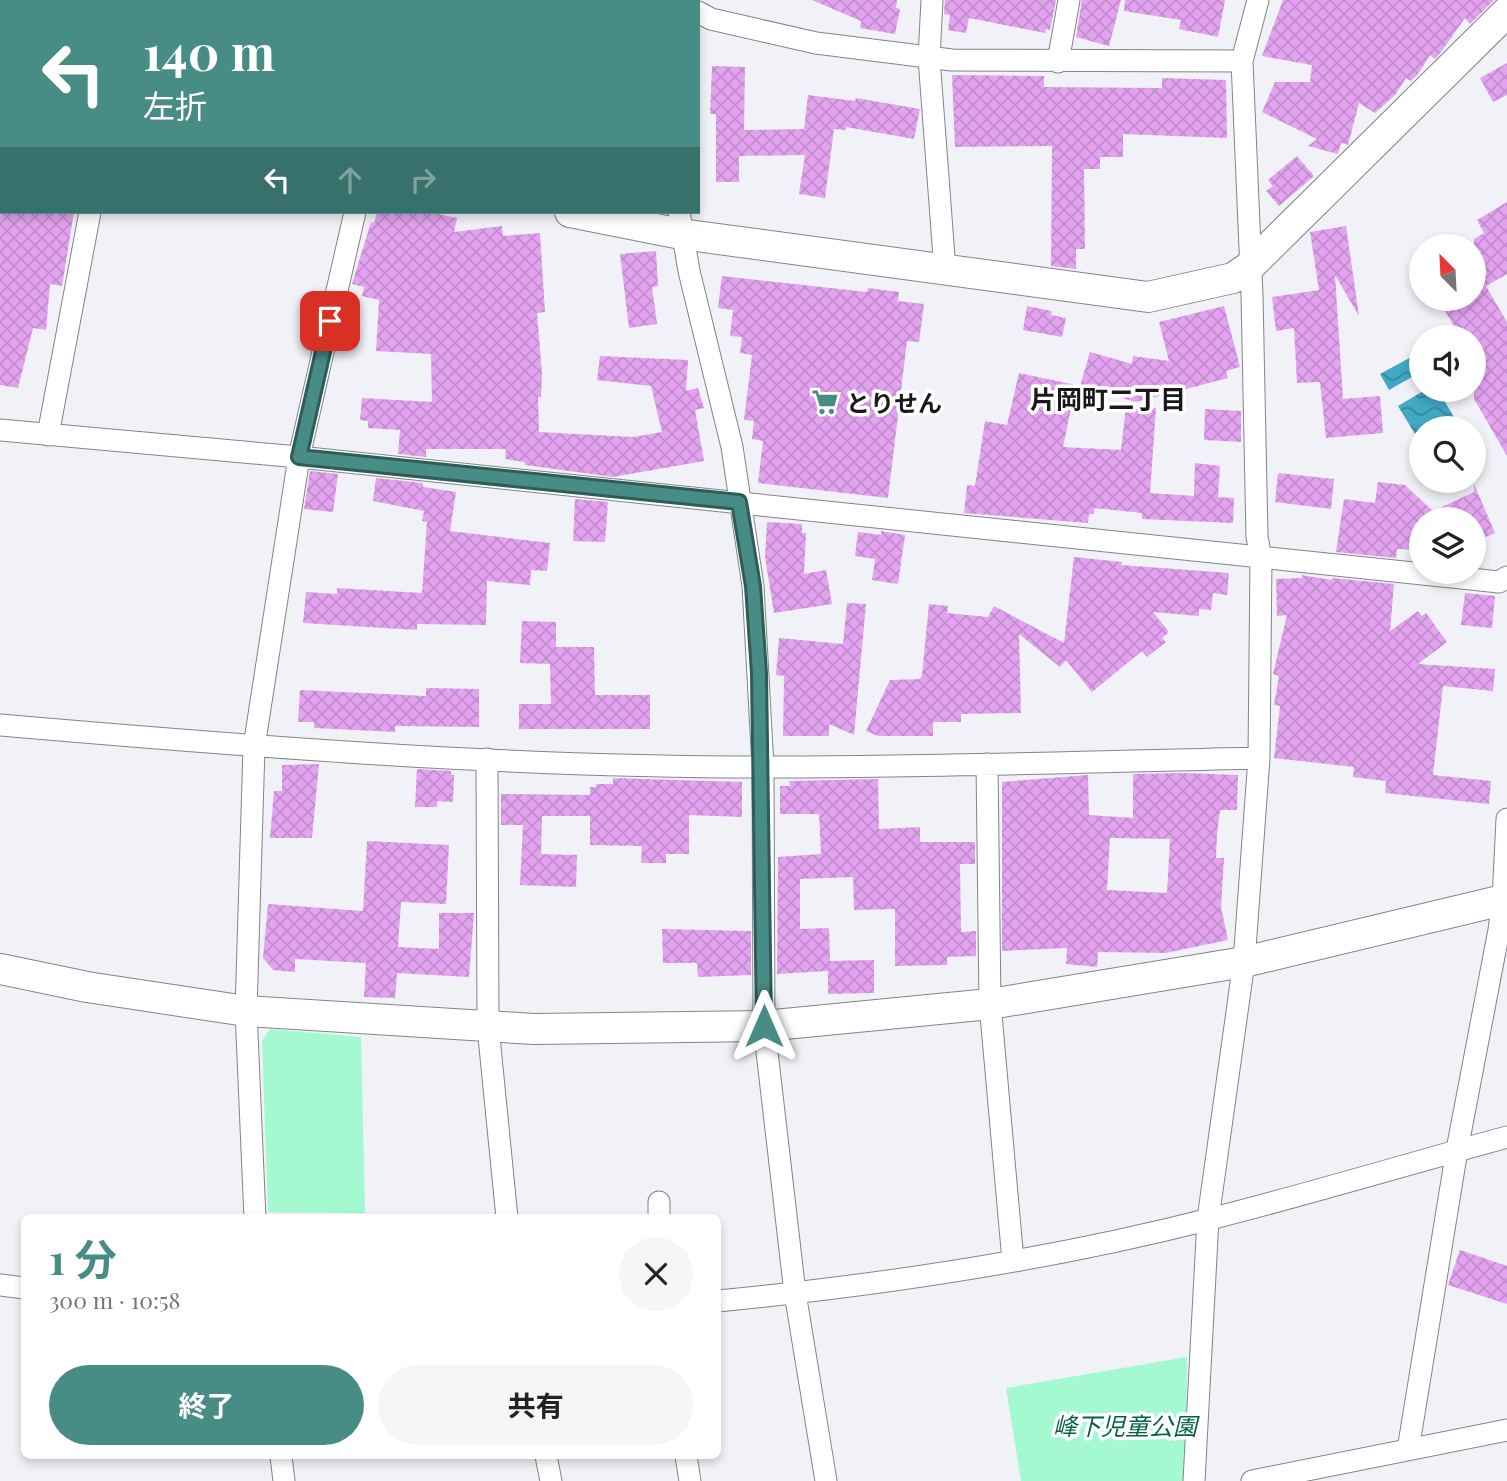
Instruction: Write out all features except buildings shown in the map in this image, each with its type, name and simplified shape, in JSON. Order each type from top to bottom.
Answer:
[{"type":"street","points":[[932,0],[929,58],[945,270]]},
{"type":"street","points":[[1058,62],[1069,0]]},
{"type":"street","points":[[1194,1481],[1208,1219],[1244,962],[1259,758],[1261,558],[1257,537],[1252,295],[1242,61],[1258,0]]},
{"type":"street","points":[[590,214],[680,223],[945,270],[1148,297],[1233,278],[1249,267],[1507,12]]},
{"type":"street","points":[[700,13],[711,19],[816,43],[929,58],[1058,62],[1242,61]]},
{"type":"street","points":[[48,435],[90,214]]},
{"type":"street","points":[[255,1214],[246,1011],[254,747],[299,457],[355,214]]},
{"type":"street","points":[[680,223],[732,447],[753,586],[763,767],[764,1026],[795,1293],[826,1481]]},
{"type":"street","points":[[0,430],[299,457],[1504,581]]},
{"type":"street","points":[[0,725],[254,747],[487,759],[763,767],[1259,758]]},
{"type":"street","points":[[487,759],[488,1027],[507,1214]]},
{"type":"street","points":[[987,764],[990,1004],[1013,1261]]},
{"type":"street","points":[[1408,1450],[1457,1150],[1505,899],[1507,819]]},
{"type":"street","points":[[0,969],[87,987],[246,1011],[488,1027],[764,1026],[990,1004],[1244,962],[1505,899]]},
{"type":"street","points":[[721,1301],[795,1293],[1013,1261],[1208,1219],[1507,1137]]},
{"type":"street","points":[[0,1285],[21,1288]]},
{"type":"street","points":[[1252,1481],[1507,1430]]},
{"type":"street","points":[[281,1459],[284,1481]]},
{"type":"street","points":[[547,1459],[551,1481]]},
{"type":"street","points":[[686,1459],[690,1481]]},
{"type":"green space","points":[[270,1029],[361,1037],[365,1213],[268,1212],[262,1041]]},
{"type":"green space","name":"峰下児童公園","points":[[1187,1357],[1186,1477],[1183,1481],[1021,1481],[1006,1388]]},
{"type":"water","points":[[1409,358],[1409,379],[1389,390],[1380,374]]},
{"type":"water","points":[[1409,399],[1409,402],[1445,402],[1453,416],[1409,416],[1409,424],[1398,406]]},
{"type":"place","name":"とりせん","points":[[825,402]]},
{"type":"district","name":"片岡町二丁目","points":[[1108,398]]},
{"type":"route","points":[[330,321],[299,457],[606,491],[739,502],[753,586],[759,673],[763,767],[764,1026]]}]
